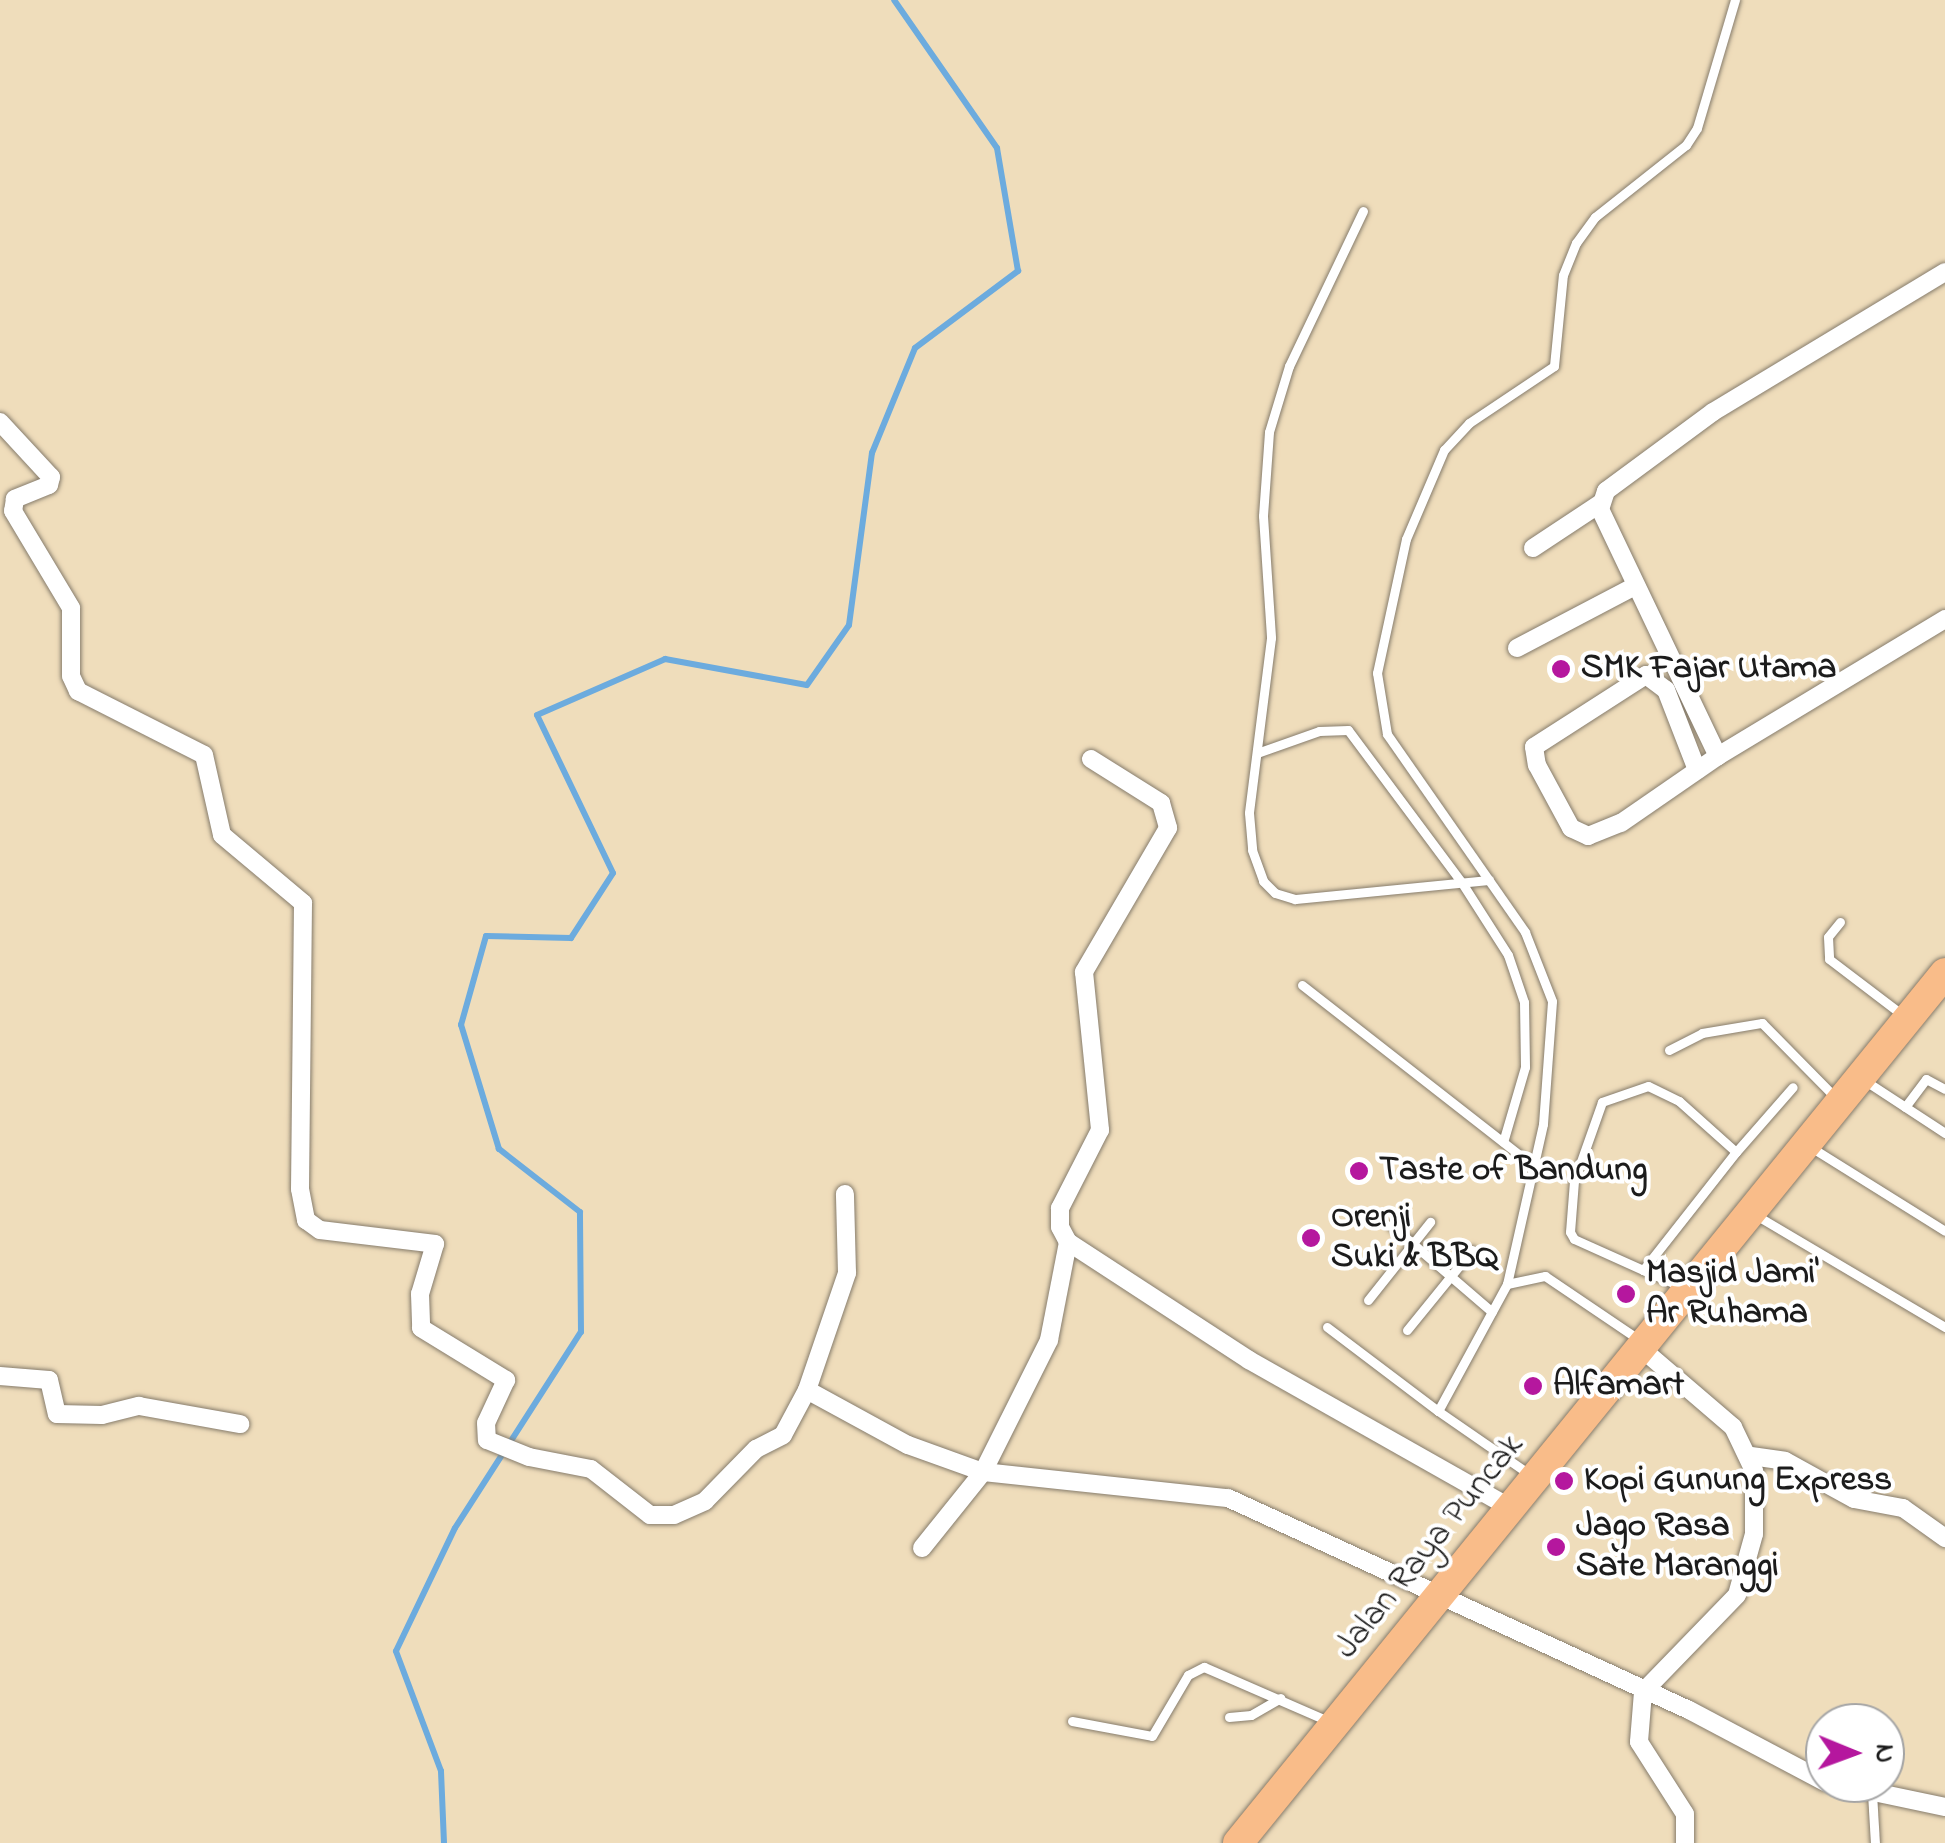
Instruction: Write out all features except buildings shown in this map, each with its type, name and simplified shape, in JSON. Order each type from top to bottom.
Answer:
[{"type":"highway","name":"Jalan Raya Puncak","points":[[1238,1843],[1437,1594],[1512,1509],[1644,1346],[1856,1075],[1945,973]]},
{"type":"street","points":[[1533,548],[1601,503],[1618,482],[1713,412],[1945,272]]},
{"type":"street","points":[[0,422],[50,477],[49,485],[15,499],[13,511],[71,608],[74,684],[82,695],[204,755],[222,835],[303,903],[300,1188],[306,1220],[317,1230],[435,1244],[420,1294],[421,1328],[506,1380],[486,1423],[487,1440],[529,1457],[586,1467],[650,1515],[674,1515],[705,1501],[756,1449],[783,1436],[806,1390],[847,1273],[846,1194]]},
{"type":"street","points":[[1601,503],[1603,525],[1718,756]]},
{"type":"street","points":[[1516,648],[1634,587]]},
{"type":"street","points":[[1697,770],[1666,690],[1646,675],[1534,747],[1536,765],[1571,828],[1585,836],[1622,822],[1718,756],[1945,619]]},
{"type":"street","points":[[922,1548],[983,1472],[1048,1340],[1068,1242],[1058,1214],[1100,1130],[1084,972],[1168,828],[1161,803],[1090,759]]},
{"type":"street","points":[[1068,1242],[1249,1360],[1512,1509]]},
{"type":"street","points":[[1644,1346],[1724,1417],[1752,1456],[1754,1534],[1737,1596],[1642,1692],[1639,1742],[1686,1814],[1685,1843]]},
{"type":"street","points":[[0,1376],[49,1380],[57,1414],[102,1415],[140,1406],[240,1424]]},
{"type":"street","points":[[806,1390],[908,1445],[983,1472],[1228,1498],[1805,1771]]},
{"type":"street","points":[[1752,1456],[1785,1461],[1854,1498],[1904,1508],[1945,1538]]},
{"type":"street","points":[[1905,1799],[1945,1806]]},
{"type":"lane","points":[[1438,1412],[1507,1284],[1534,1166],[1553,1044],[1552,1001],[1540,962],[1489,880],[1387,734],[1377,703],[1377,673],[1406,540],[1444,450],[1469,424],[1554,366],[1562,275],[1576,243],[1595,216],[1686,145],[1697,128],[1735,0]]},
{"type":"lane","points":[[1363,210],[1289,366],[1269,432],[1263,516],[1271,638],[1248,830],[1257,868],[1275,894],[1295,899],[1489,880]]},
{"type":"lane","points":[[1257,753],[1319,731],[1348,730],[1462,883],[1508,955],[1524,1002],[1525,1067],[1504,1142]]},
{"type":"lane","points":[[1840,922],[1828,937],[1829,959],[1906,1018]]},
{"type":"lane","points":[[1302,984],[1534,1166]]},
{"type":"lane","points":[[1670,1050],[1702,1033],[1762,1023],[1837,1099]]},
{"type":"lane","points":[[1856,1075],[1945,1134]]},
{"type":"lane","points":[[1905,1108],[1927,1079],[1945,1089]]},
{"type":"lane","points":[[1687,1289],[1570,1232],[1574,1181],[1602,1102],[1658,1087],[1736,1152]]},
{"type":"lane","points":[[1643,1270],[1793,1087]]},
{"type":"lane","points":[[1802,1142],[1945,1231]]},
{"type":"lane","points":[[1747,1210],[1945,1327]]},
{"type":"lane","points":[[1368,1300],[1430,1222]]},
{"type":"lane","points":[[1391,1224],[1492,1312]]},
{"type":"lane","points":[[1406,1330],[1448,1274],[1472,1250]]},
{"type":"lane","points":[[1507,1284],[1544,1276],[1644,1346]]},
{"type":"lane","points":[[1327,1327],[1438,1412],[1535,1478]]},
{"type":"lane","points":[[1072,1722],[1152,1736],[1188,1675],[1204,1666],[1334,1724]]},
{"type":"lane","points":[[1229,1717],[1251,1715],[1280,1698]]},
{"type":"lane","points":[[1873,1803],[1875,1843]]},
{"type":"waterway","points":[[444,1843],[441,1771],[396,1651],[455,1528],[581,1332],[580,1212],[499,1149],[461,1025],[486,936],[571,938],[613,873],[537,715],[665,659],[807,685],[849,625],[872,453],[915,348],[1018,271],[997,148],[894,0]]},
{"type":"place","name":"SMK Fajar Utama","points":[[1561,669]]},
{"type":"place","name":"Taste of Bandung","points":[[1359,1171]]},
{"type":"place","name":"Orenji Suki & BBQ","points":[[1311,1238]]},
{"type":"place","name":"Masjid Jami' Ar Ruhama","points":[[1626,1294]]},
{"type":"place","name":"Alfamart","points":[[1533,1386]]},
{"type":"place","name":"Kopi Gunung Express","points":[[1564,1481]]},
{"type":"place","name":"Jago Rasa Sate Maranggi","points":[[1556,1547]]}]
